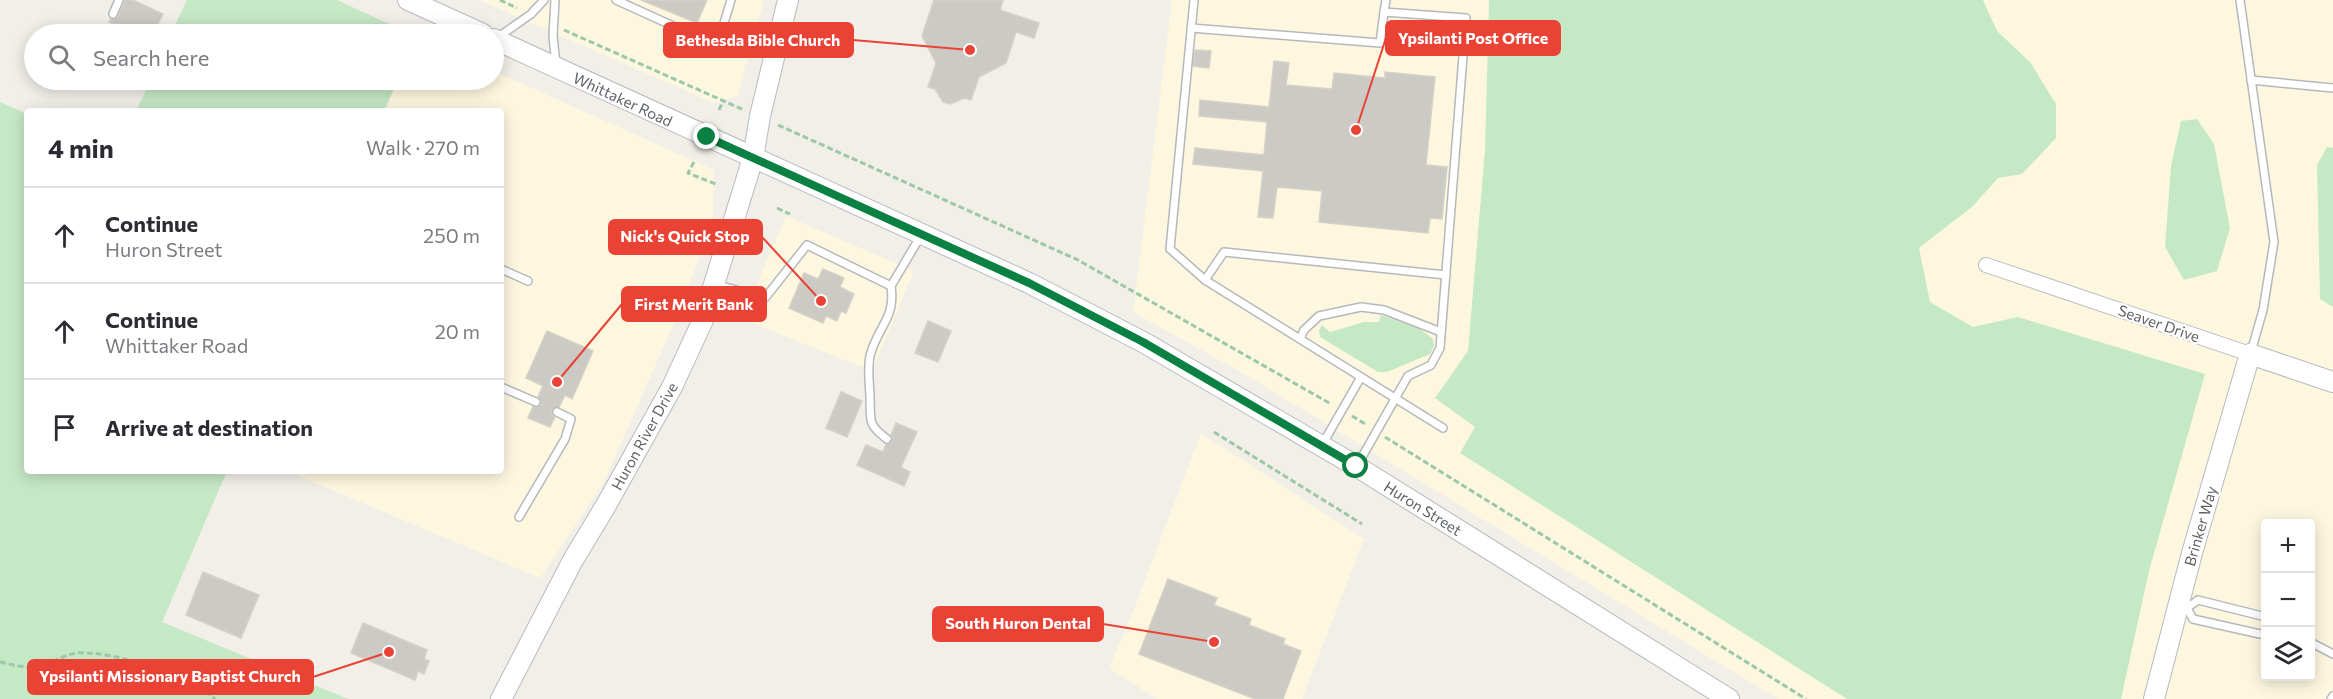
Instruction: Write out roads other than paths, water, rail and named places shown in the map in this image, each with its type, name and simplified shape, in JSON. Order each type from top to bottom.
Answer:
[{"type":"main road","name":"Whittaker Road","points":[[408,0],[460,24]]},
{"type":"main road","name":"Huron River Drive","points":[[501,699],[573,560],[675,380],[703,320],[753,158],[760,116],[788,0]]},
{"type":"main road","name":"Whittaker Road","points":[[504,44],[753,158]]},
{"type":"main road","name":"Huron Street","points":[[753,158],[1029,283],[1143,342],[1356,466],[1729,699]]},
{"type":"main road","name":"Seaver Drive","points":[[2250,354],[2333,382]]},
{"type":"main road","name":"Brinker Way","points":[[2154,699],[2183,607],[2250,354]]},
{"type":"street","name":"Seaver Drive","points":[[1986,265],[2250,354]]},
{"type":"lane","points":[[112,14],[119,0]]},
{"type":"lane","points":[[504,30],[531,14],[544,0]]},
{"type":"lane","points":[[555,0],[556,68]]},
{"type":"lane","points":[[616,0],[717,46],[731,0]]},
{"type":"lane","points":[[1194,0],[1170,249],[1205,280],[1443,428]]},
{"type":"lane","points":[[1191,28],[1380,43],[1386,0]]},
{"type":"lane","points":[[2240,0],[2274,242],[2264,310],[2250,354]]},
{"type":"lane","points":[[1356,466],[1408,376],[1431,364],[1440,348],[1466,18],[1384,12]]},
{"type":"lane","points":[[2251,80],[2333,88]]},
{"type":"lane","points":[[887,439],[876,431],[869,418],[870,356],[891,312],[893,299],[891,286],[922,234]]},
{"type":"lane","points":[[714,283],[765,298],[807,244],[891,286]]},
{"type":"lane","points":[[1205,280],[1224,252],[1446,275]]},
{"type":"lane","points":[[504,270],[528,281]]},
{"type":"lane","points":[[1300,339],[1304,330],[1319,316],[1361,307],[1384,310],[1441,332]]},
{"type":"lane","points":[[1321,446],[1361,377]]},
{"type":"lane","points":[[504,388],[536,402]]},
{"type":"lane","points":[[519,518],[565,439],[571,419],[557,412]]},
{"type":"lane","points":[[2261,616],[2198,600],[2183,607],[2193,619],[2261,634]]},
{"type":"lane","points":[[2315,645],[2333,654]]},
{"type":"place","name":"Bethesda Bible Church","points":[[970,50]]},
{"type":"place","name":"Ypsilanti Post Office","points":[[1356,130]]},
{"type":"place","name":"Nick's Quick Stop","points":[[821,301]]},
{"type":"place","name":"First Merit Bank","points":[[557,382]]},
{"type":"place","name":"South Huron Dental","points":[[1214,642]]},
{"type":"place","name":"Ypsilanti Missionary Baptist Church","points":[[389,652]]}]
